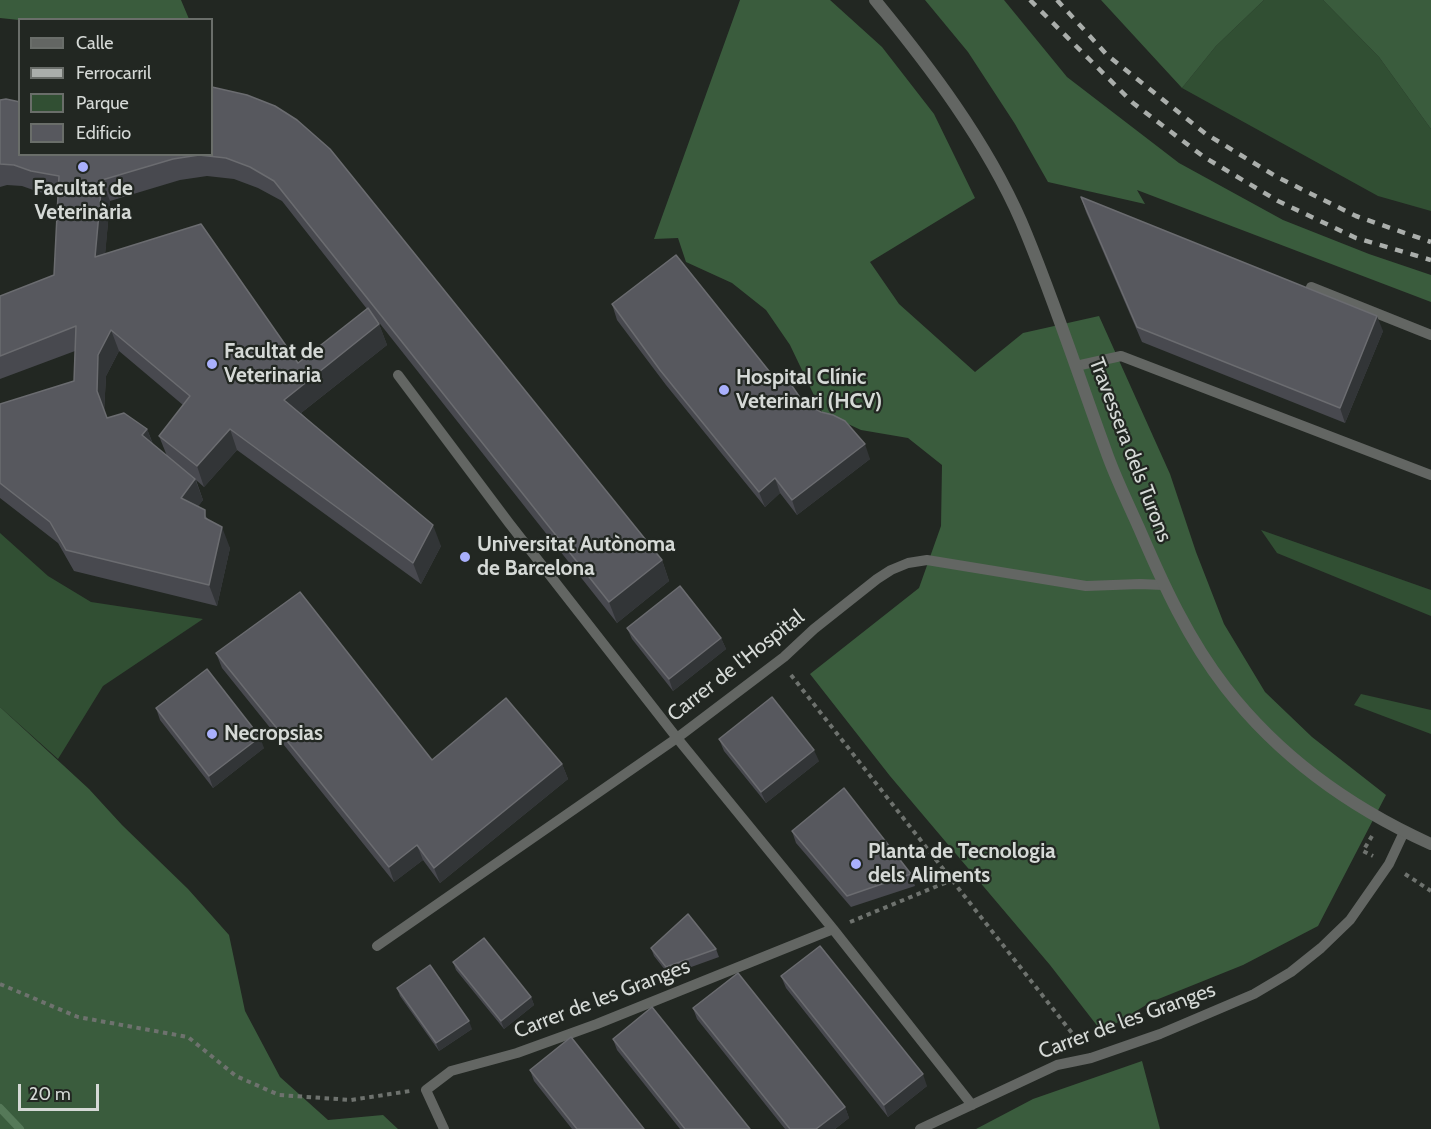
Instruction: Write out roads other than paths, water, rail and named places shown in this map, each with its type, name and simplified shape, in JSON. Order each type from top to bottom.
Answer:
[{"type":"street","name":"Travessera dels Turons","points":[[875,0],[937,80],[962,117],[996,173],[1020,220],[1107,454],[1163,585],[1181,619],[1226,687],[1270,737],[1329,788],[1380,820],[1431,844]]},
{"type":"lane","points":[[1311,287],[1431,335]]},
{"type":"lane","points":[[1076,366],[1120,356],[1431,475]]},
{"type":"lane","points":[[399,375],[509,523],[677,738],[833,929],[972,1105]]},
{"type":"lane","name":"Carrer de l'Hospital","points":[[377,946],[677,738],[780,660],[814,629],[876,579],[891,570],[908,563],[927,560],[1086,586],[1163,585]]},
{"type":"lane","name":"Carrer de les Granges","points":[[920,1129],[1057,1065],[1091,1058],[1160,1034],[1254,994],[1291,972],[1321,948],[1350,920],[1394,853],[1404,832]]},
{"type":"lane","name":"Carrer de les Granges","points":[[444,1129],[426,1090],[451,1071],[518,1053],[833,929]]},
{"type":"waterway","points":[[0,1108],[20,1129]]},
{"type":"railway","points":[[1030,0],[1133,103],[1204,157],[1278,201],[1356,238],[1431,260]]},
{"type":"railway","points":[[1057,0],[1107,55],[1206,134],[1277,177],[1356,216],[1431,242]]},
{"type":"place","name":"Facultat de Veterinària","points":[[83,167]]},
{"type":"place","name":"Facultat de Veterinaria","points":[[212,364]]},
{"type":"place","name":"Hospital Clínic Veterinari (HCV)","points":[[724,390]]},
{"type":"place","name":"Universitat Autònoma de Barcelona","points":[[465,557]]},
{"type":"place","name":"Necropsias","points":[[212,734]]},
{"type":"place","name":"Planta de Tecnologia dels Aliments","points":[[856,864]]}]
